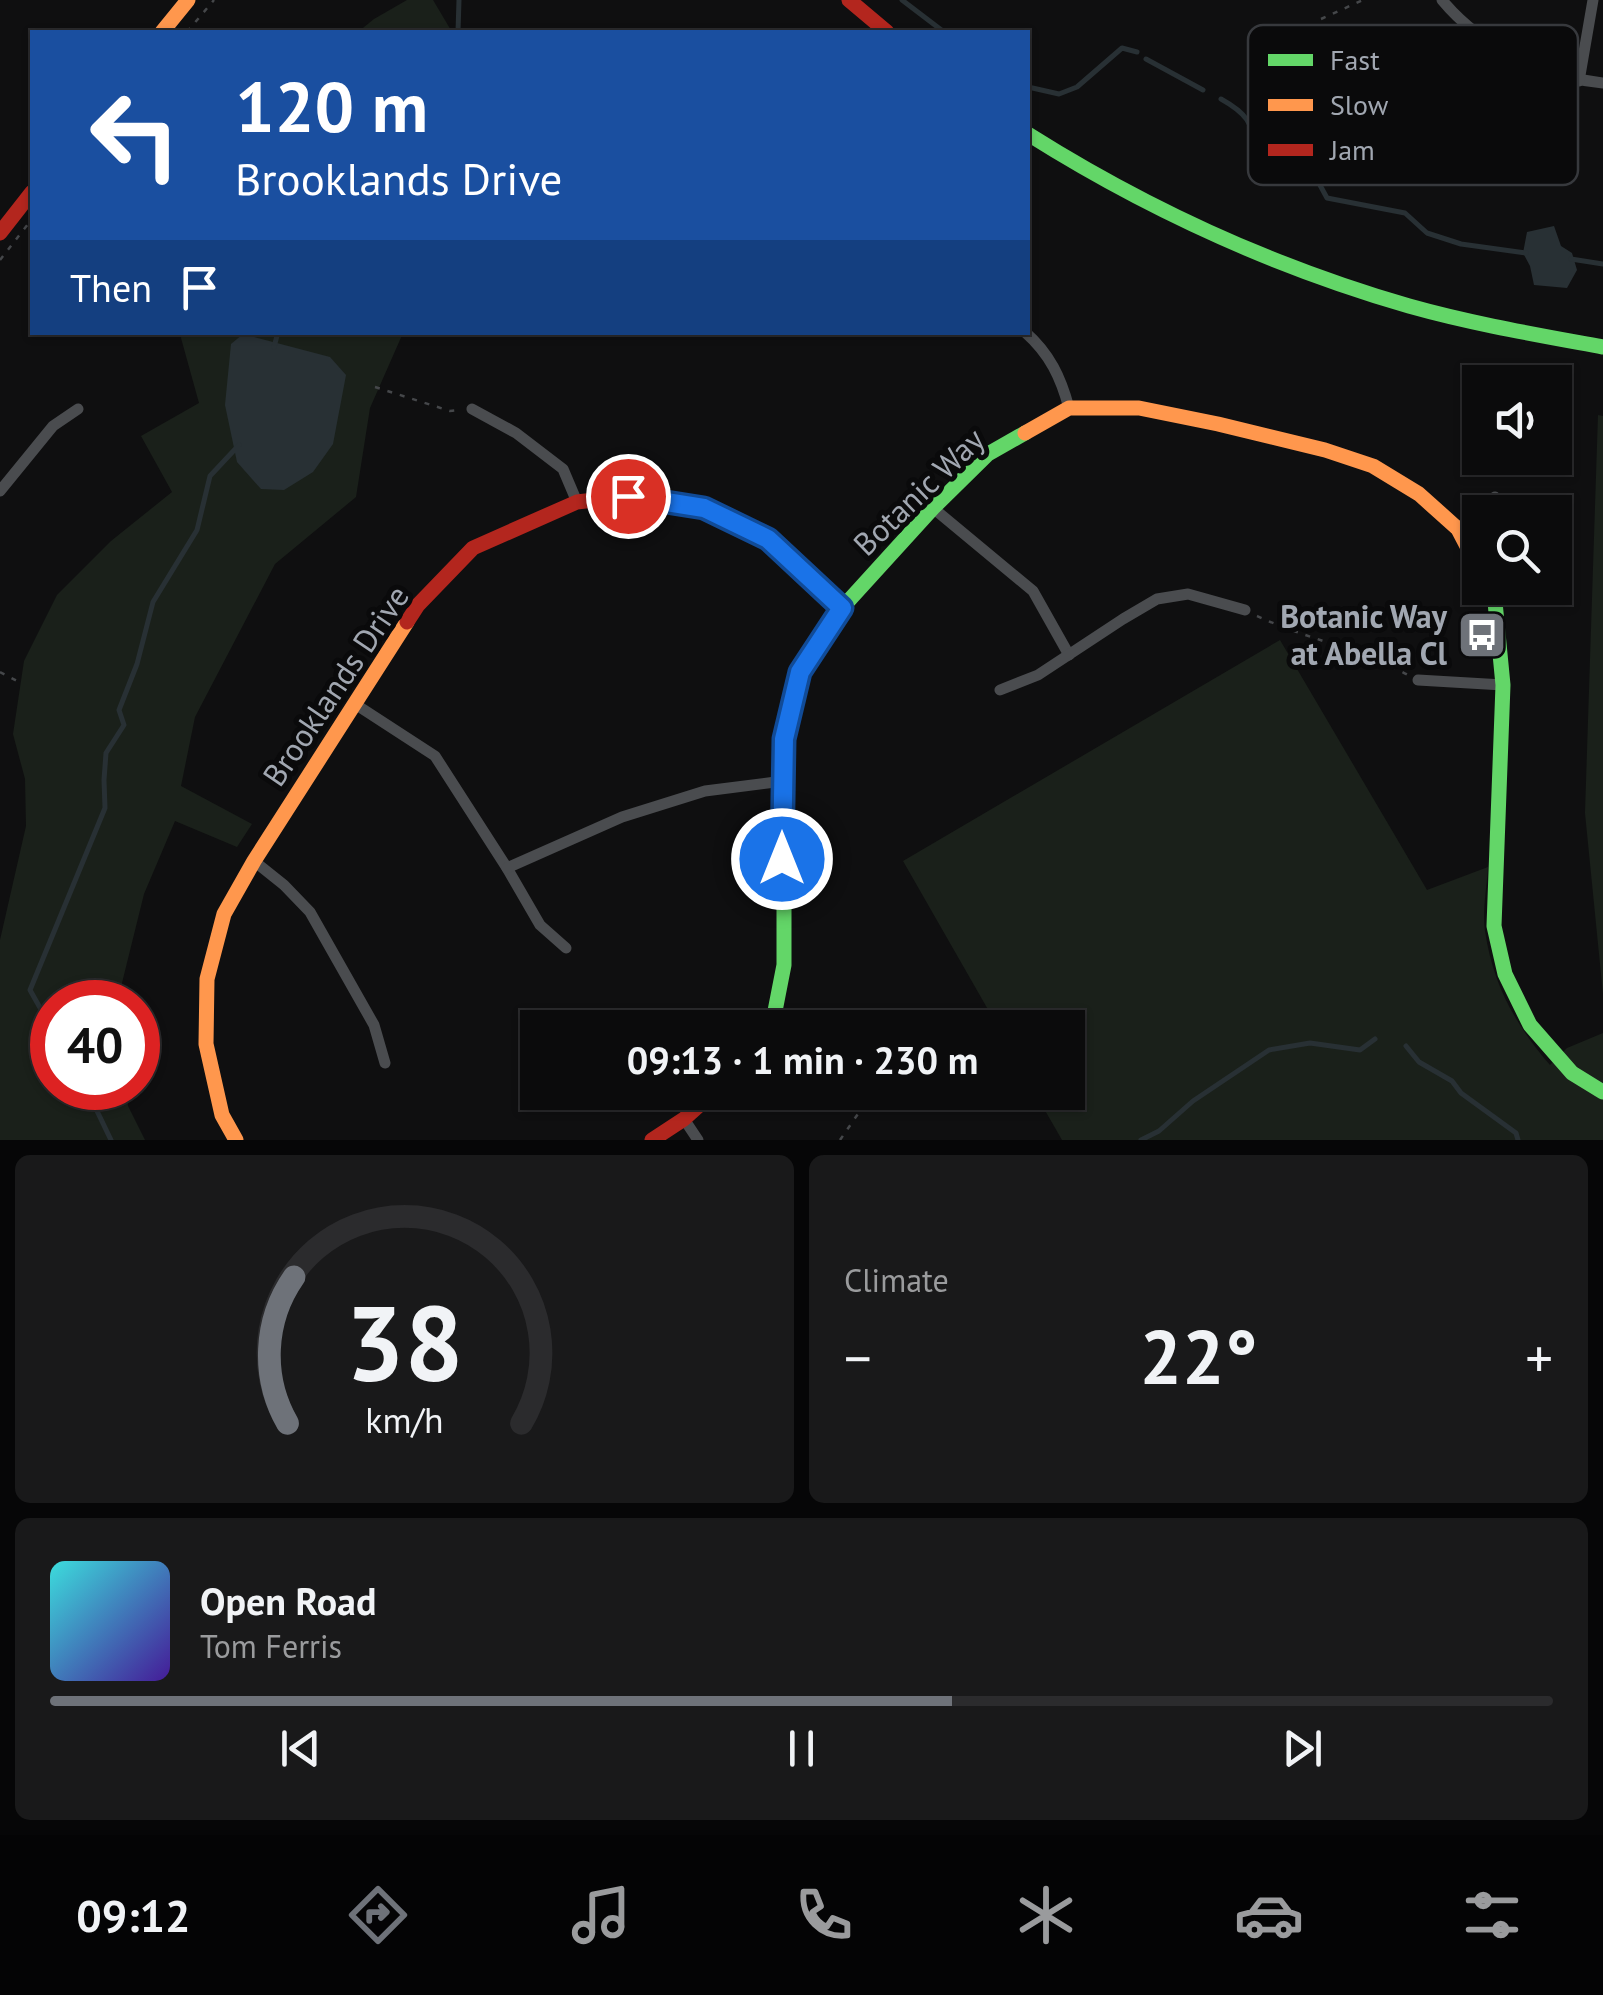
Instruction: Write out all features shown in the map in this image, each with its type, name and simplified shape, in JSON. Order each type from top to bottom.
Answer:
[{"type":"street","points":[[164,30],[188,0]]},
{"type":"street","points":[[849,0],[886,30]]},
{"type":"street","points":[[1442,0],[1469,25]]},
{"type":"street","points":[[1593,0],[1579,81],[1603,84]]},
{"type":"street","points":[[1030,135],[1128,194],[1223,240],[1310,274],[1460,319],[1603,347]]},
{"type":"street","points":[[0,232],[30,194]]},
{"type":"street","points":[[1029,335],[1054,364],[1069,408]]},
{"type":"street","name":"Botanic Way","points":[[776,1010],[784,965],[784,739],[800,672],[842,608],[988,454],[1069,408],[1139,408],[1324,450],[1373,466],[1419,494],[1462,536]]},
{"type":"street","points":[[0,491],[53,426],[78,409]]},
{"type":"street","points":[[472,409],[563,468],[577,502]]},
{"type":"street","name":"Brooklands Drive","points":[[236,1140],[222,1115],[206,1044],[207,979],[224,914],[418,605],[474,548],[577,502],[628,496],[704,508],[768,539],[842,608]]},
{"type":"street","points":[[933,508],[1033,591],[1069,655]]},
{"type":"street","points":[[1458,528],[1462,525]]},
{"type":"street","points":[[1000,690],[1038,675],[1157,599],[1188,594],[1245,610]]},
{"type":"street","points":[[1495,605],[1502,685],[1494,926],[1505,974],[1530,1025],[1572,1074],[1603,1092]]},
{"type":"street","points":[[1418,680],[1502,685]]},
{"type":"street","points":[[355,704],[435,756],[540,925],[566,948]]},
{"type":"street","points":[[507,868],[622,817],[705,791],[782,781]]},
{"type":"street","points":[[254,861],[310,912],[374,1025],[384,1063]]},
{"type":"street","points":[[652,1140],[694,1110]]},
{"type":"street","points":[[684,1119],[698,1140]]},
{"type":"path","points":[[189,30],[214,0]]},
{"type":"path","points":[[1320,19],[1363,0]]},
{"type":"path","points":[[0,260],[30,222]]},
{"type":"path","points":[[376,387],[450,411]]},
{"type":"path","points":[[1245,610],[1284,628],[1388,664],[1418,680]]},
{"type":"path","points":[[0,672],[19,682]]},
{"type":"path","points":[[840,1140],[861,1110]]},
{"type":"shaded area","points":[[407,0],[433,0],[451,30],[360,30]]},
{"type":"shaded area","points":[[1554,226],[1561,246],[1572,253],[1577,270],[1567,288],[1534,285],[1523,253],[1527,232]]},
{"type":"shaded area","points":[[182,335],[402,335],[370,408],[356,497],[275,564],[195,717],[181,786],[252,824],[237,847],[175,821],[144,894],[123,980],[30,980],[30,1110],[130,1110],[145,1140],[0,1140],[0,940],[26,826],[25,779],[13,734],[24,661],[57,595],[111,541],[172,492],[141,436],[199,403]]},
{"type":"shaded area","points":[[247,335],[330,357],[346,375],[333,444],[313,472],[284,490],[261,489],[237,462],[225,405],[231,344]]},
{"type":"shaded area","points":[[1598,415],[1603,416],[1603,994],[1585,813]]},
{"type":"shaded area","points":[[1280,640],[1427,890],[1488,867],[1484,923],[1494,969],[1516,1019],[1550,1065],[1567,1048],[1603,1033],[1603,1140],[1062,1140],[1045,1110],[1085,1110],[1085,1010],[988,1010],[903,861]]},
{"type":"waterway","points":[[458,30],[459,0]]},
{"type":"waterway","points":[[902,0],[941,30]]},
{"type":"waterway","points":[[1030,87],[1059,94],[1077,87],[1122,48],[1137,52]]},
{"type":"waterway","points":[[1146,59],[1203,90]]},
{"type":"waterway","points":[[1221,99],[1248,122]]},
{"type":"waterway","points":[[1320,185],[1327,198],[1405,213],[1427,233],[1461,244],[1526,253]]},
{"type":"waterway","points":[[1571,259],[1603,264]]},
{"type":"waterway","points":[[274,347],[277,335]]},
{"type":"waterway","points":[[34,980],[105,808],[106,753],[124,725],[119,710],[137,664],[153,602],[197,530],[210,476],[239,445]]},
{"type":"waterway","points":[[1141,1140],[1269,1050],[1310,1043],[1360,1050],[1375,1039]]},
{"type":"waterway","points":[[1406,1046],[1419,1062],[1452,1081],[1461,1093],[1516,1133],[1518,1140]]},
{"type":"waterway","points":[[97,1110],[111,1140]]},
{"type":"traffic: fast","points":[[1030,135],[1165,211],[1309,273],[1433,312],[1603,347]]},
{"type":"traffic: fast","points":[[775,1010],[784,965],[784,739],[801,672],[842,608],[933,508],[988,454],[1025,433]]},
{"type":"traffic: fast","points":[[1495,605],[1503,685],[1494,926],[1505,974],[1530,1025],[1572,1073],[1603,1092]]},
{"type":"traffic: slow","points":[[164,30],[188,0]]},
{"type":"traffic: slow","points":[[1025,433],[1069,408],[1139,408],[1218,424],[1373,466],[1419,494],[1462,537]]},
{"type":"traffic: slow","points":[[236,1140],[222,1115],[206,1044],[207,979],[224,914],[407,622]]},
{"type":"traffic: jam","points":[[849,0],[885,30]]},
{"type":"traffic: jam","points":[[0,233],[30,195]]},
{"type":"traffic: jam","points":[[407,622],[418,605],[473,548],[577,502],[628,496],[704,508],[768,539],[842,608]]},
{"type":"traffic: jam","points":[[652,1140],[694,1110]]},
{"type":"place","name":"Botanic Way at Abella Cl","points":[[1482,635]]},
{"type":"route","points":[[628,496],[704,508],[768,539],[842,608],[800,672],[784,739],[782,859]]}]
